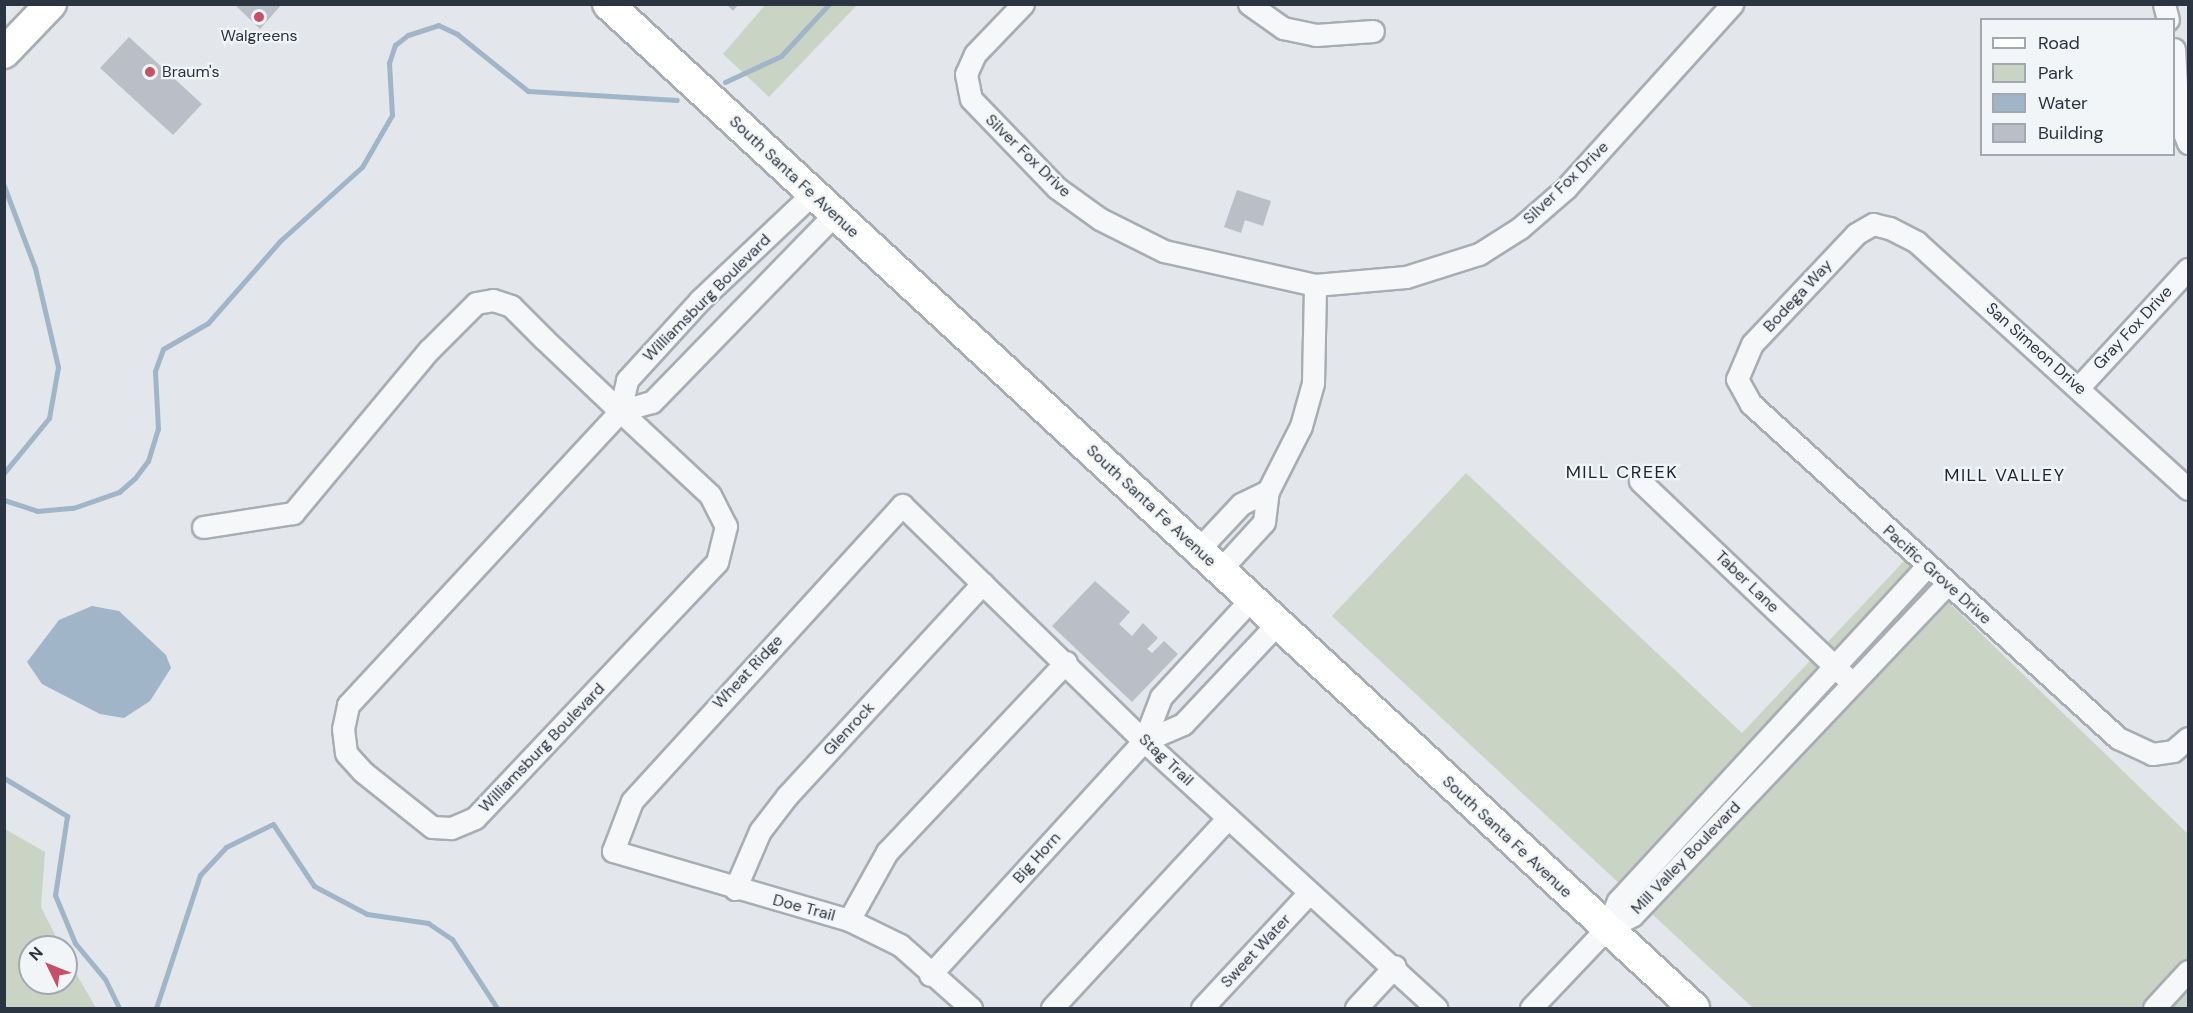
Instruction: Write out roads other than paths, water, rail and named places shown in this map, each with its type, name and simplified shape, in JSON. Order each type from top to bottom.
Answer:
[{"type":"main road","points":[[4,53],[51,4]]},
{"type":"main road","name":"South Santa Fe Avenue","points":[[609,4],[1694,1008]]},
{"type":"street","name":"Silver Fox Drive","points":[[1023,4],[975,54],[966,74],[971,99],[989,122],[1057,188],[1100,219],[1164,250],[1315,285],[1406,277],[1479,254],[1520,228],[1566,188],[1732,4]]},
{"type":"street","points":[[1249,4],[1283,28],[1316,35],[1373,32]]},
{"type":"street","points":[[2175,66],[2178,118],[2188,143]]},
{"type":"street","name":"Williamsburg Boulevard","points":[[203,527],[293,513],[476,303],[511,306],[620,411],[718,505],[726,526],[722,554],[475,818],[451,828],[432,827],[346,753],[343,729],[348,705],[620,411],[627,380],[677,325],[813,193]]},
{"type":"street","name":"Williamsburg Boulevard","points":[[620,411],[652,402],[705,344],[835,214]]},
{"type":"street","name":"Bodega Way","points":[[1737,379],[1752,344],[1856,234],[1873,224]]},
{"type":"street","name":"San Simeon Drive","points":[[1873,224],[1917,242],[2079,387],[2188,489]]},
{"type":"street","points":[[756,247],[789,262]]},
{"type":"street","name":"Gray Fox Drive","points":[[2079,387],[2188,269]]},
{"type":"street","points":[[1220,570],[1264,522],[1268,491],[1301,426],[1313,383],[1315,285]]},
{"type":"street","points":[[677,325],[705,344]]},
{"type":"street","name":"Pacific Grove Drive","points":[[1737,379],[1751,404],[1926,567],[2118,738],[2152,754],[2173,751],[2188,738]]},
{"type":"street","name":"Taber Lane","points":[[1640,481],[1854,684]]},
{"type":"street","points":[[1198,550],[1241,504],[1268,491]]},
{"type":"street","name":"Stag Trail","points":[[902,505],[1066,662],[1144,741],[1310,893],[1395,966],[1436,1008]]},
{"type":"street","name":"Wheat Ridge","points":[[613,851],[620,824],[639,793],[902,505]]},
{"type":"street","name":"Mill Valley Boulevard","points":[[1606,929],[1618,901],[1926,567]]},
{"type":"street","name":"Glenrock","points":[[735,889],[760,831],[787,796],[983,583]]},
{"type":"street","name":"Mill Valley Boulevard","points":[[1606,929],[1633,915],[1946,585]]},
{"type":"street","name":"Big Horn","points":[[930,975],[1144,741],[1161,697],[1251,599]]},
{"type":"street","name":"Big Horn","points":[[1144,741],[1183,724],[1277,624]]},
{"type":"street","points":[[1200,654],[1226,678]]},
{"type":"street","points":[[849,920],[887,852],[1066,662]]},
{"type":"street","points":[[1052,1008],[1228,818]]},
{"type":"street","name":"Doe Trail","points":[[613,851],[735,889],[849,920],[900,945],[930,975],[971,1008]]},
{"type":"street","name":"Sweet Water","points":[[1202,1008],[1310,893]]},
{"type":"street","points":[[1531,1008],[1606,929]]},
{"type":"street","points":[[1356,1008],[1395,966]]},
{"type":"street","points":[[2154,1008],[2188,971]]},
{"type":"water","points":[[92,606],[119,611],[166,655],[171,668],[150,701],[124,718],[100,714],[42,684],[27,662],[59,620]]},
{"type":"waterway","points":[[725,82],[781,56],[829,4]]},
{"type":"waterway","points":[[4,500],[37,511],[73,508],[119,492],[135,478],[148,461],[158,429],[155,371],[163,349],[208,323],[280,241],[362,167],[392,115],[389,63],[395,45],[408,35],[438,25],[457,34],[528,91],[677,100]]},
{"type":"waterway","points":[[4,186],[35,268],[58,367],[49,418],[4,473]]},
{"type":"waterway","points":[[4,778],[67,816],[55,895],[75,943],[105,979],[119,1008]]},
{"type":"waterway","points":[[156,1008],[200,875],[226,847],[273,824],[314,886],[367,914],[428,923],[452,939],[497,1008]]},
{"type":"place","name":"Walgreens","points":[[259,17]]},
{"type":"place","name":"Braum's","points":[[150,72]]},
{"type":"district","name":"MILL CREEK","points":[[1622,472]]},
{"type":"district","name":"MILL VALLEY","points":[[2005,475]]}]
